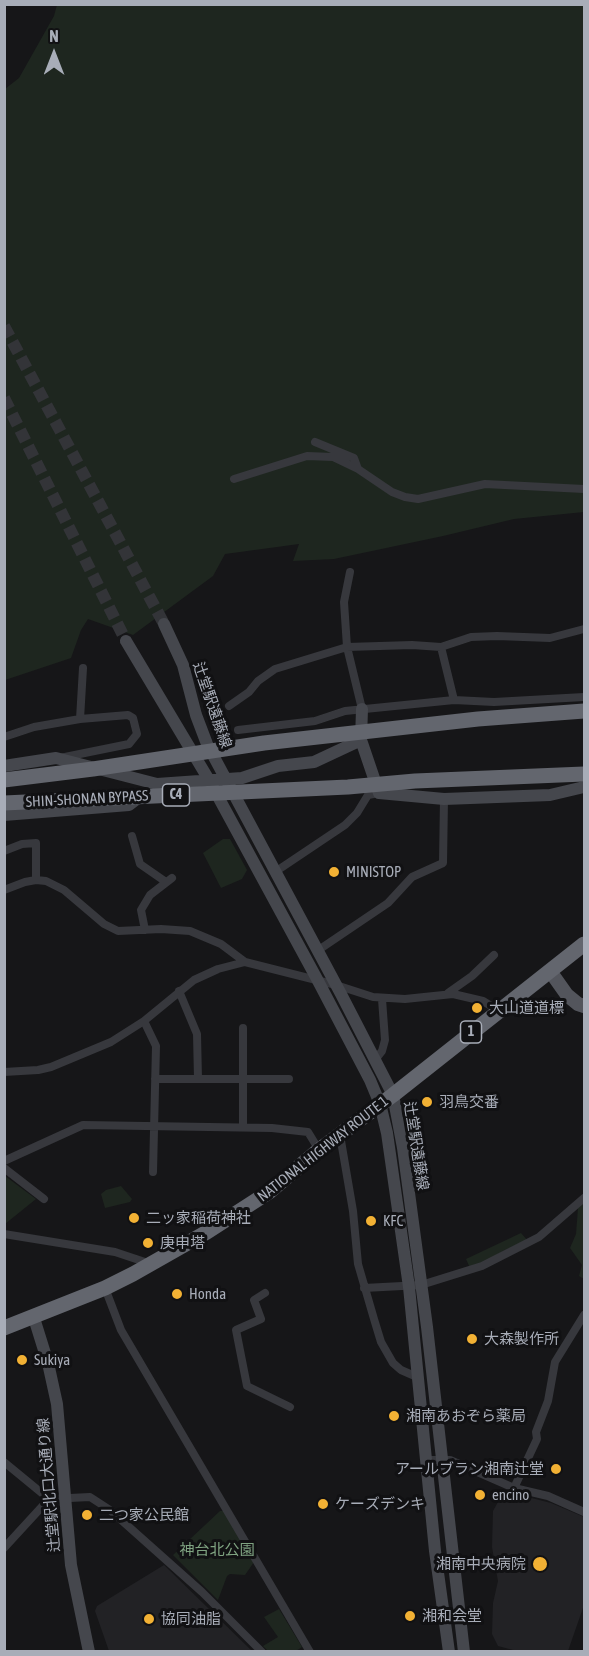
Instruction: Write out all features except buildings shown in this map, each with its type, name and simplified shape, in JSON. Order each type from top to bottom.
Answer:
[{"type":"highway","points":[[4,780],[264,743],[525,715],[585,711]]},
{"type":"highway","name":"SHIN-SHONAN BYPASS","points":[[4,803],[585,774]]},
{"type":"highway","name":"NATIONAL HIGHWAY ROUTE 1","points":[[4,1328],[105,1288],[207,1233],[269,1192],[319,1150],[585,944]]},
{"type":"main road","points":[[550,971],[567,995],[578,1004],[585,1006]]},
{"type":"street","points":[[315,442],[354,458],[358,469]]},
{"type":"street","points":[[234,479],[307,456],[333,457],[358,469],[392,492],[418,499],[485,484],[585,489]]},
{"type":"street","points":[[350,572],[344,602],[347,647],[362,709],[361,740],[379,793]]},
{"type":"street","name":"辻堂駅遠藤線","points":[[164,624],[183,665],[207,744],[375,1060],[403,1148],[415,1286],[441,1459],[464,1652]]},
{"type":"street","points":[[229,706],[275,669],[347,647],[412,645],[441,647],[471,637],[550,638],[585,629]]},
{"type":"street","name":"辻堂駅遠藤線","points":[[126,641],[209,780],[370,1080],[386,1099]]},
{"type":"street","points":[[441,647],[454,700]]},
{"type":"street","points":[[80,719],[84,668]]},
{"type":"street","points":[[237,730],[315,721],[345,711],[454,700],[494,702],[585,697]]},
{"type":"street","points":[[4,737],[34,727],[80,719],[129,716],[133,718],[137,734],[129,744],[4,766]]},
{"type":"street","points":[[56,758],[157,784],[242,778],[278,766],[314,762],[361,740]]},
{"type":"street","points":[[4,815],[129,805],[157,784]]},
{"type":"street","points":[[275,872],[345,825],[357,813],[368,795],[379,793],[444,799],[550,795],[585,787]]},
{"type":"street","points":[[317,951],[388,903],[412,876],[443,862],[444,799]]},
{"type":"street","points":[[132,836],[140,864],[169,880],[150,895],[141,910],[145,930]]},
{"type":"street","points":[[4,851],[22,844],[36,843],[36,880]]},
{"type":"street","points":[[4,890],[36,880],[46,881],[64,890],[104,924],[118,931],[174,929],[190,931],[221,944],[245,962],[336,985],[362,994],[382,999],[405,999],[448,993],[483,1001],[499,1011]]},
{"type":"street","points":[[448,993],[494,956]]},
{"type":"street","points":[[4,1072],[38,1070],[59,1064],[111,1042],[144,1021],[203,975],[245,962]]},
{"type":"street","points":[[179,992],[197,1034],[198,1079]]},
{"type":"street","points":[[375,1060],[382,1051],[385,1040],[382,999]]},
{"type":"street","points":[[144,1021],[156,1046],[153,1172]]},
{"type":"street","points":[[243,1028],[243,1127]]},
{"type":"street","points":[[155,1080],[289,1079]]},
{"type":"street","points":[[4,1161],[83,1125],[243,1127],[308,1132],[319,1150]]},
{"type":"street","points":[[340,1135],[353,1211],[358,1264],[364,1288],[387,1354],[401,1370],[417,1377]]},
{"type":"street","points":[[4,1168],[45,1199]]},
{"type":"street","points":[[364,1288],[415,1286],[483,1266],[539,1237],[585,1198]]},
{"type":"street","points":[[4,1234],[114,1252],[151,1264]]},
{"type":"street","name":"辻堂駅遠藤線","points":[[415,1286],[417,1377],[435,1551],[449,1652]]},
{"type":"street","points":[[105,1288],[121,1330],[310,1652]]},
{"type":"street","points":[[266,1293],[254,1300],[261,1319],[236,1330],[247,1386],[290,1407]]},
{"type":"street","points":[[514,1488],[537,1438],[536,1432],[548,1401],[555,1362],[585,1315]]},
{"type":"street","name":"辻堂駅北口大通り線","points":[[34,1318],[48,1363],[57,1404],[67,1498],[71,1565],[89,1652]]},
{"type":"street","points":[[426,1460],[450,1460],[514,1488],[548,1496],[585,1512]]},
{"type":"street","points":[[4,1462],[49,1499],[90,1497],[110,1510],[202,1592],[262,1652]]},
{"type":"street","points":[[4,1548],[49,1499]]},
{"type":"street","points":[[4,1532],[14,1538]]},
{"type":"shaded area","name":"湘南中央病院","points":[[504,1491],[551,1503],[584,1517],[584,1605],[568,1651],[517,1651],[498,1646],[492,1634],[493,1603],[498,1581],[492,1547],[493,1511]]},
{"type":"shaded area","name":"協同油脂","points":[[164,1565],[252,1651],[109,1651],[95,1611],[97,1606]]},
{"type":"green space","points":[[57,5],[584,5],[584,512],[514,519],[334,559],[293,561],[299,544],[225,554],[213,576],[133,635],[88,619],[81,630],[71,658],[5,680],[5,89],[19,78],[54,16]]},
{"type":"green space","points":[[223,839],[230,839],[247,870],[242,879],[221,888],[203,853]]},
{"type":"green space","points":[[5,1176],[36,1199],[4,1224]]},
{"type":"green space","points":[[121,1186],[132,1199],[130,1202],[105,1208],[101,1194],[106,1190]]},
{"type":"green space","points":[[584,1203],[584,1279],[579,1276],[582,1265],[570,1248],[576,1234],[578,1208]]},
{"type":"green space","points":[[521,1233],[527,1240],[470,1268],[466,1259]]},
{"type":"green space","name":"神台北公園","points":[[220,1511],[225,1511],[254,1562],[245,1575],[230,1574],[227,1576],[218,1600],[173,1555]]},
{"type":"green space","points":[[279,1609],[302,1647],[296,1651],[269,1652],[263,1646],[278,1637],[264,1617]]},
{"type":"tunnel","points":[[4,326],[164,624]]},
{"type":"tunnel","points":[[4,398],[126,641]]},
{"type":"place","name":"MINISTOP","points":[[334,872]]},
{"type":"place","name":"大山道道標","points":[[477,1008]]},
{"type":"place","name":"羽鳥交番","points":[[427,1102]]},
{"type":"place","name":"二ッ家稲荷神社","points":[[134,1218]]},
{"type":"place","name":"KFC","points":[[371,1221]]},
{"type":"place","name":"庚申塔","points":[[148,1243]]},
{"type":"place","name":"Honda","points":[[177,1294]]},
{"type":"place","name":"大森製作所","points":[[472,1339]]},
{"type":"place","name":"Sukiya","points":[[22,1360]]},
{"type":"place","name":"湘南あおぞら薬局","points":[[394,1416]]},
{"type":"place","name":"アールブラン湘南辻堂","points":[[556,1469]]},
{"type":"place","name":"encino","points":[[480,1495]]},
{"type":"place","name":"ケーズデンキ","points":[[323,1504]]},
{"type":"place","name":"二つ家公民館","points":[[87,1515]]},
{"type":"place","name":"湘南中央病院","points":[[540,1564]]},
{"type":"place","name":"湘和会堂","points":[[410,1616]]},
{"type":"place","name":"協同油脂","points":[[149,1619]]}]
